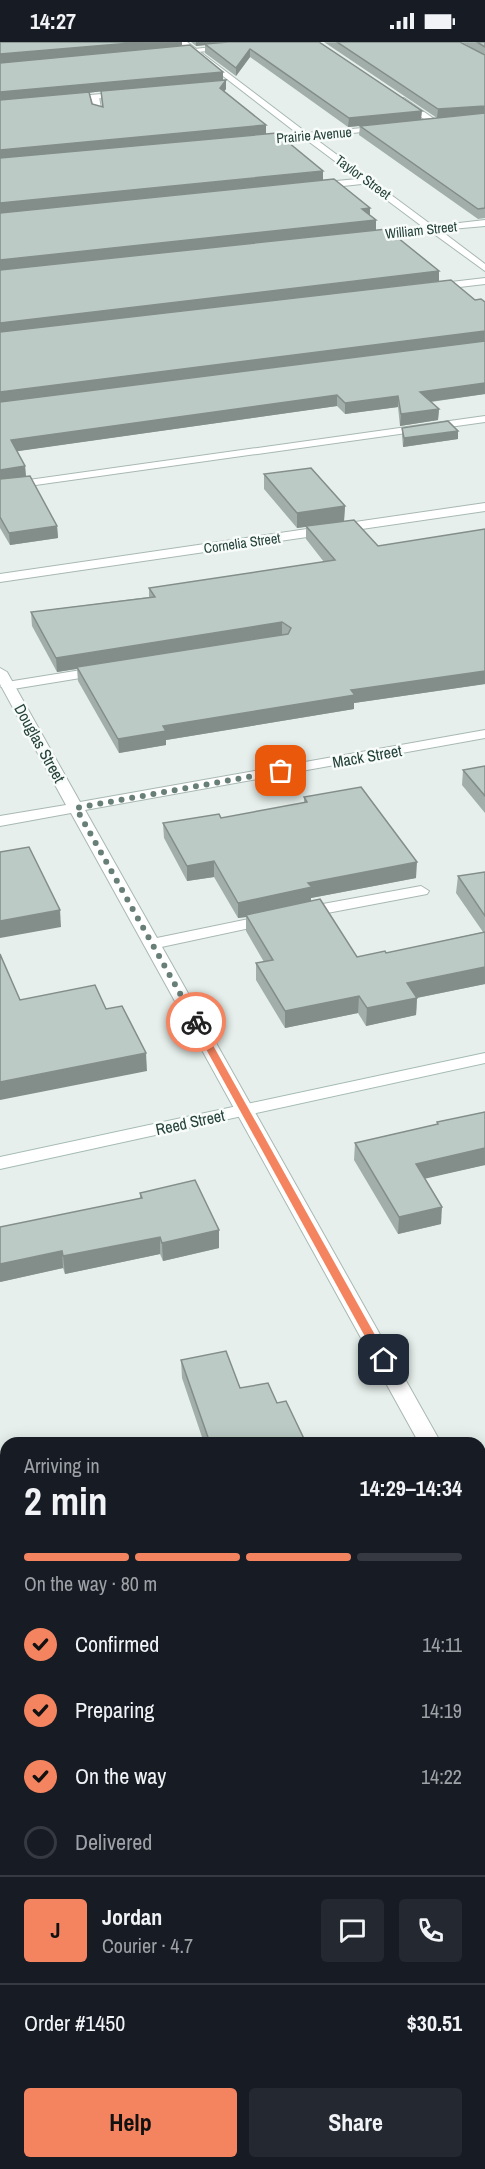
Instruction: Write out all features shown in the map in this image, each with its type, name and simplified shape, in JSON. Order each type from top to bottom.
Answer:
[{"type":"street","name":"Taylor Street","points":[[183,42],[236,84],[485,268]]},
{"type":"street","points":[[159,53],[237,46]]},
{"type":"street","points":[[225,85],[236,84]]},
{"type":"street","points":[[390,92],[436,123]]},
{"type":"street","points":[[59,100],[130,94]]},
{"type":"street","points":[[95,97],[99,112]]},
{"type":"street","points":[[424,124],[446,122]]},
{"type":"street","name":"Prairie Avenue","points":[[247,141],[389,127]]},
{"type":"street","points":[[309,186],[368,181]]},
{"type":"street","name":"William Street","points":[[363,236],[485,223]]},
{"type":"street","points":[[426,288],[485,281]]},
{"type":"street","points":[[0,487],[485,419]]},
{"type":"street","name":"Cornelia Street","points":[[0,578],[485,507]]},
{"type":"street","points":[[4,684],[110,669]]},
{"type":"street","name":"Douglas Street","points":[[4,684],[76,808],[427,1437]]},
{"type":"street","name":"Mack Street","points":[[0,821],[485,734]]},
{"type":"street","points":[[152,944],[346,903],[421,891]]},
{"type":"street","name":"Reed Street","points":[[0,1163],[485,1058]]},
{"type":"building","points":[[0,42],[143,42],[0,54]]},
{"type":"building","points":[[319,42],[422,111],[349,118],[250,49],[236,68],[205,44]]},
{"type":"building","points":[[337,42],[460,42],[485,55],[485,106],[438,109]]},
{"type":"building","points":[[190,45],[223,72],[0,92],[0,63]]},
{"type":"building","points":[[226,80],[220,88],[266,125],[0,150],[0,100],[89,92],[92,104],[103,107],[101,91]]},
{"type":"building","points":[[485,113],[485,208],[478,209],[360,126]]},
{"type":"building","points":[[277,133],[323,171],[0,203],[0,158]]},
{"type":"building","points":[[334,179],[370,208],[362,209],[376,220],[0,260],[0,213]]},
{"type":"building","points":[[387,229],[439,271],[0,323],[0,270]]},
{"type":"building","points":[[451,280],[475,300],[481,299],[485,302],[485,331],[0,392],[0,332]]},
{"type":"building","points":[[485,341],[485,383],[420,392],[439,409],[401,414],[398,396],[345,403],[337,395],[11,440],[25,466],[0,470],[0,402]]},
{"type":"building","points":[[448,421],[458,431],[404,438],[402,428]]},
{"type":"building","points":[[311,468],[345,506],[297,513],[264,474]]},
{"type":"building","points":[[30,476],[57,526],[9,533],[0,517],[0,479]]},
{"type":"building","points":[[354,520],[378,546],[485,529],[485,671],[351,690],[355,695],[163,726],[166,731],[118,739],[77,667],[288,634],[291,628],[282,622],[56,658],[31,612],[155,597],[149,588],[335,560],[306,526]]},
{"type":"building","points":[[485,766],[485,796],[463,770]]},
{"type":"building","points":[[361,787],[417,862],[308,883],[312,887],[238,903],[214,861],[187,866],[163,823],[219,814],[221,818],[307,802],[304,797]]},
{"type":"building","points":[[29,847],[60,910],[0,921],[0,852]]},
{"type":"building","points":[[485,872],[485,916],[458,876]]},
{"type":"building","points":[[320,899],[357,957],[485,932],[485,967],[407,983],[417,998],[367,1008],[359,996],[285,1011],[256,963],[273,960],[246,915]]},
{"type":"building","points":[[0,954],[20,1000],[95,985],[106,1009],[122,1006],[146,1053],[0,1082]]},
{"type":"building","points":[[485,1112],[485,1148],[416,1164],[442,1207],[399,1217],[355,1143]]},
{"type":"building","points":[[195,1180],[219,1230],[162,1243],[160,1237],[63,1256],[62,1251],[0,1264],[0,1227],[142,1198],[140,1193]]},
{"type":"building","points":[[226,1351],[240,1388],[268,1383],[277,1403],[286,1401],[303,1437],[208,1437],[181,1360]]},
{"type":"way so far","points":[[196,1022],[76,808],[281,771]]},
{"type":"route","points":[[196,1022],[384,1360]]}]
